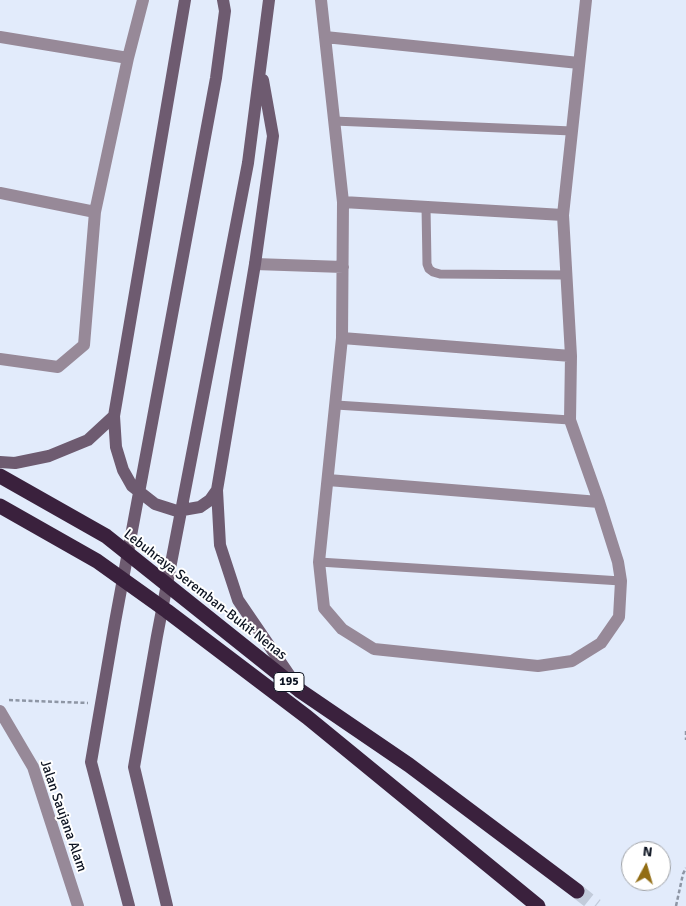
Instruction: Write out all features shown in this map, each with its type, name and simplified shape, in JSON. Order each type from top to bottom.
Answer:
[{"type":"highway","name":"Lebuhraya Seremban-Bukit Nenas","points":[[0,476],[106,536],[299,690],[409,765],[576,891]]},
{"type":"highway","name":"195","points":[[0,506],[97,561],[167,611],[307,717],[538,906]]},
{"type":"street","points":[[0,359],[58,367],[84,345],[94,212],[128,58],[143,0]]},
{"type":"street","points":[[185,0],[114,416],[116,447],[123,470],[132,486],[155,504],[178,511],[200,507],[210,500],[217,490]]},
{"type":"street","points":[[129,906],[91,762],[115,622],[216,78],[224,11],[223,0]]},
{"type":"street","points":[[167,906],[134,767],[157,636],[248,163],[269,0]]},
{"type":"street","points":[[321,0],[343,202],[342,338],[319,562],[324,608],[342,629],[374,649],[538,666],[572,661],[601,643],[618,617],[620,581],[618,562],[600,502],[570,420],[571,356],[563,215],[586,0]]},
{"type":"street","points":[[0,37],[128,58]]},
{"type":"street","points":[[325,37],[579,62]]},
{"type":"street","points":[[261,64],[273,136],[255,264],[217,490],[220,545],[238,600],[299,690]]},
{"type":"street","points":[[0,193],[94,212]]},
{"type":"street","points":[[343,202],[563,215]]},
{"type":"street","points":[[255,264],[342,267]]},
{"type":"street","points":[[342,338],[571,356]]},
{"type":"street","points":[[0,462],[16,463],[49,456],[88,440],[114,416]]},
{"type":"street","points":[[328,480],[600,502]]},
{"type":"street","name":"Jalan Saujana Alam","points":[[0,711],[32,767],[78,906]]},
{"type":"lane","points":[[334,120],[572,131]]},
{"type":"lane","points":[[426,207],[427,264],[433,272],[440,274],[566,275]]},
{"type":"lane","points":[[336,405],[570,420]]},
{"type":"lane","points":[[319,562],[620,581]]},
{"type":"path","points":[[0,700],[101,703]]},
{"type":"path","points":[[686,731],[686,740]]},
{"type":"path","points":[[676,906],[686,868]]},
{"type":"tunnel","points":[[577,891],[596,906]]}]
